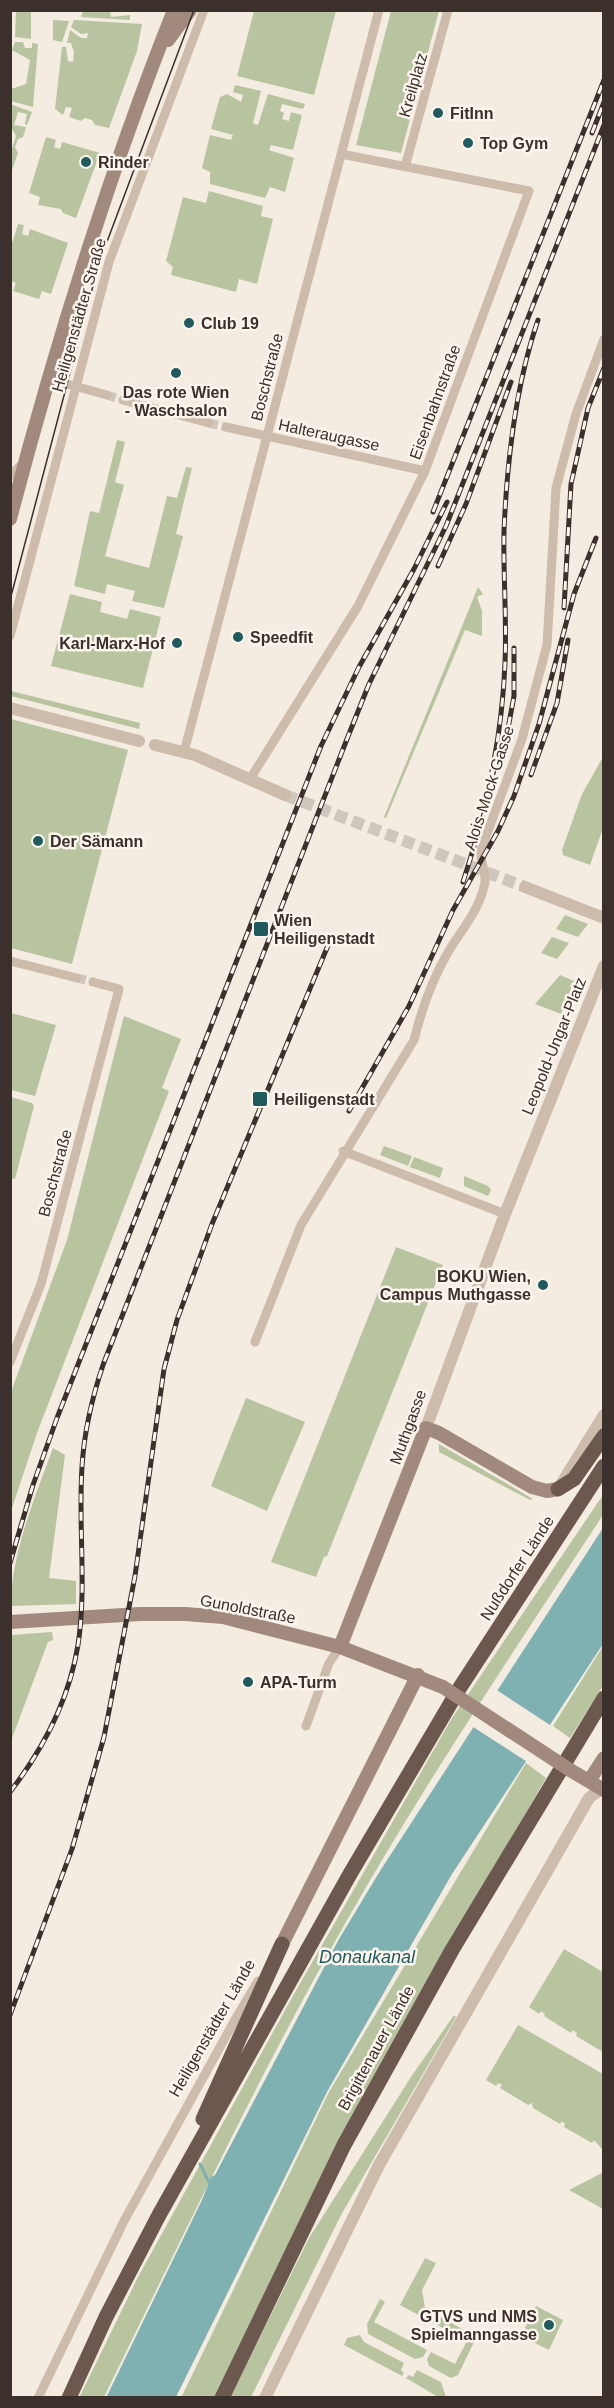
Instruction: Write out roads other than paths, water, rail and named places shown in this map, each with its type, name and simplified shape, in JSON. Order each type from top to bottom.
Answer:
[{"type":"highway","points":[[558,1489],[574,1479],[603,1436]]},
{"type":"highway","name":"Nußdorfer Lände","points":[[159,2215],[350,1874],[459,1689],[593,1485],[603,1466]]},
{"type":"highway","points":[[593,1485],[603,1472]]},
{"type":"highway","name":"Brigittenauer Lände","points":[[222,2397],[344,2145],[452,1950],[603,1698]]},
{"type":"highway","points":[[69,2397],[106,2317],[159,2215],[282,1944]]},
{"type":"main road","name":"Heiligenstädter Straße","points":[[160,51],[190,10]]},
{"type":"main road","name":"Heiligenstädter Straße","points":[[10,519],[97,221],[173,12]]},
{"type":"main road","points":[[426,1428],[439,1433],[532,1487],[541,1491],[558,1489]]},
{"type":"main road","name":"Muthgasse","points":[[340,1647],[426,1428]]},
{"type":"main road","name":"Gunoldstraße","points":[[10,1622],[185,1614],[253,1623],[340,1647],[439,1685],[570,1770],[603,1788]]},
{"type":"main road","name":"Heiligenstädter Lände","points":[[282,1944],[417,1675]]},
{"type":"main road","points":[[589,1781],[603,1758]]},
{"type":"street","name":"Heiligenstädter Straße","points":[[10,636],[109,262],[204,10]]},
{"type":"street","name":"Boschstraße","points":[[184,752],[379,10]]},
{"type":"street","name":"Kreilplatz","points":[[405,167],[448,10]]},
{"type":"street","name":"Eisenbahnstraße","points":[[250,780],[358,606],[425,471],[529,191],[341,154]]},
{"type":"street","name":"Alois-Mock-Gasse","points":[[255,1342],[301,1225],[344,1151],[414,1040],[420,1016],[446,956],[463,932],[483,892],[486,878],[480,863],[481,850],[522,739],[547,645],[556,488],[576,414],[603,339]]},
{"type":"street","points":[[49,379],[107,395]]},
{"type":"street","points":[[123,399],[210,423]]},
{"type":"street","name":"Halteraugasse","points":[[226,427],[425,471]]},
{"type":"street","name":"Heiligenstädter Straße","points":[[10,476],[26,460]]},
{"type":"street","points":[[10,708],[139,741]]},
{"type":"street","points":[[155,745],[184,752],[285,795]]},
{"type":"street","points":[[525,887],[603,918]]},
{"type":"street","points":[[10,961],[77,978]]},
{"type":"street","name":"Leopold-Ungar-Platz","points":[[535,1138],[603,966]]},
{"type":"street","name":"Boschstraße","points":[[10,1362],[41,1284],[119,988],[93,982]]},
{"type":"street","name":"Muthgasse","points":[[426,1428],[535,1138]]},
{"type":"street","points":[[344,1151],[505,1214]]},
{"type":"street","points":[[558,1489],[603,1415]]},
{"type":"street","name":"Muthgasse","points":[[306,1726],[329,1663],[340,1647]]},
{"type":"street","points":[[589,1781],[589,1798]]},
{"type":"street","points":[[265,2397],[379,2165],[589,1798],[603,1788]]},
{"type":"street","name":"Heiligenstädter Lände","points":[[38,2397],[124,2221],[236,2018],[282,1944]]},
{"type":"water","name":"Donaukanal","points":[[603,1528],[603,1644],[452,1874],[328,2090],[176,2397],[106,2398],[211,2177],[215,2175],[339,1939],[380,1871]]},
{"type":"waterway","points":[[200,2164],[210,2184]]},
{"type":"tunnel","points":[[107,395],[123,400]]},
{"type":"tunnel","points":[[209,423],[226,427]]},
{"type":"tunnel","points":[[285,795],[525,887]]},
{"type":"tunnel","points":[[77,978],[93,982]]},
{"type":"tram line","points":[[10,600],[99,263],[194,10]]},
{"type":"railway","points":[[433,512],[604,80]]},
{"type":"railway","points":[[592,133],[604,102]]},
{"type":"railway","points":[[10,1792],[44,1741],[61,1704],[74,1665],[82,1601],[83,1454],[89,1415],[103,1365],[369,684],[446,526],[604,125]]},
{"type":"railway","points":[[463,882],[486,802],[500,719],[505,646],[504,531],[507,478],[523,371],[538,320]]},
{"type":"railway","points":[[564,608],[571,484],[588,408],[604,368]]},
{"type":"railway","points":[[438,566],[466,504],[511,382]]},
{"type":"railway","points":[[10,1563],[33,1485],[57,1418],[321,746],[359,667],[414,569],[447,502]]},
{"type":"railway","points":[[349,1111],[409,1006],[453,910],[498,831],[514,796],[539,724],[574,594],[596,538]]},
{"type":"railway","points":[[531,775],[557,703],[568,640]]},
{"type":"railway","points":[[502,761],[514,696],[514,648]]},
{"type":"railway","points":[[10,2015],[72,1849],[104,1737],[135,1576],[164,1369],[177,1320],[212,1224],[329,943]]},
{"type":"place","name":"FitInn","points":[[438,113]]},
{"type":"place","name":"Top Gym","points":[[468,143]]},
{"type":"place","name":"Rinder","points":[[86,162]]},
{"type":"place","name":"Club 19","points":[[189,323]]},
{"type":"place","name":"Das rote Wien - Waschsalon","points":[[176,373]]},
{"type":"place","name":"Speedfit","points":[[238,637]]},
{"type":"place","name":"Karl-Marx-Hof","points":[[177,643]]},
{"type":"place","name":"Der Sämann","points":[[38,841]]},
{"type":"place","name":"Wien Heiligenstadt","points":[[261,929]]},
{"type":"place","name":"Heiligenstadt","points":[[260,1099]]},
{"type":"place","name":"BOKU Wien, Campus Muthgasse","points":[[543,1285]]},
{"type":"place","name":"APA-Turm","points":[[248,1682]]},
{"type":"place","name":"GTVS und NMS Spielmanngasse","points":[[549,2325]]}]
